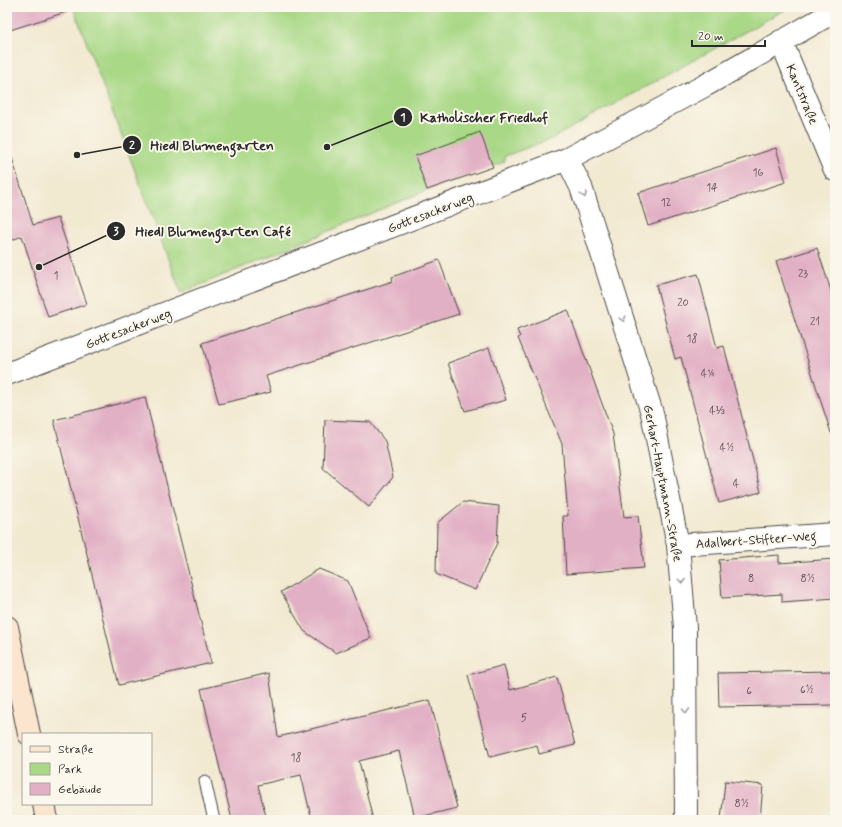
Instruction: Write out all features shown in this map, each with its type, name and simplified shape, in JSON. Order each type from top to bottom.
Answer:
[{"type":"street","name":"Gottesackerweg","points":[[7,374],[567,159],[706,85],[835,11]]},
{"type":"street","name":"Kantstraße","points":[[781,41],[835,170]]},
{"type":"street","name":"Gerhart-Hauptmann-Straße","points":[[567,159],[581,187],[652,413],[678,544],[685,628],[686,820]]},
{"type":"street","name":"Adalbert-Stifter-Weg","points":[[678,544],[835,534]]},
{"type":"street","points":[[7,626],[29,733]]},
{"type":"street","points":[[44,805],[47,820]]},
{"type":"lane","points":[[206,781],[214,820]]},
{"type":"green space","points":[[73,7],[790,7],[551,139],[505,156],[504,162],[427,190],[181,293]]},
{"type":"building","points":[[7,7],[68,7],[69,11],[7,31]]},
{"type":"building","points":[[480,132],[493,167],[427,190],[415,156]]},
{"type":"building","points":[[776,148],[786,182],[648,226],[638,193]]},
{"type":"building","points":[[11,155],[33,225],[58,218],[87,304],[48,317],[22,236],[12,240],[7,228],[7,156]]},
{"type":"building","points":[[817,248],[835,303],[835,432],[831,433],[776,261]]},
{"type":"building","points":[[439,260],[459,314],[266,376],[271,392],[219,404],[202,343],[393,281],[392,277]]},
{"type":"building","points":[[698,274],[717,348],[724,346],[761,492],[719,503],[681,357],[675,359],[656,285]]},
{"type":"building","points":[[568,310],[613,434],[624,517],[638,516],[644,568],[566,574],[563,516],[568,516],[562,444],[518,338],[520,337],[517,330]]},
{"type":"building","points":[[489,348],[506,400],[465,411],[448,363]]},
{"type":"building","points":[[145,397],[211,663],[119,685],[54,420]]},
{"type":"building","points":[[325,420],[370,422],[385,441],[393,477],[369,507],[323,468]]},
{"type":"building","points":[[463,502],[499,506],[497,543],[475,590],[436,574],[437,523]]},
{"type":"building","points":[[779,555],[779,563],[835,559],[835,598],[782,602],[782,594],[722,598],[719,560]]},
{"type":"building","points":[[319,569],[348,581],[371,638],[336,653],[304,631],[281,592]]},
{"type":"building","points":[[504,665],[510,690],[557,677],[575,745],[539,754],[537,745],[490,757],[468,675]]},
{"type":"building","points":[[835,671],[835,705],[719,707],[718,673]]},
{"type":"building","points":[[269,673],[278,737],[430,700],[457,808],[415,818],[399,751],[359,761],[373,820],[312,820],[301,775],[258,785],[267,820],[232,820],[201,689]]},
{"type":"building","points":[[725,781],[763,785],[760,820],[721,820]]},
{"type":"place","name":"Katholischer Friedhof","points":[[327,147]]},
{"type":"place","name":"Hiedl Blumengarten","points":[[77,155]]},
{"type":"place","name":"Hiedl Blumengarten Café","points":[[39,267]]}]
